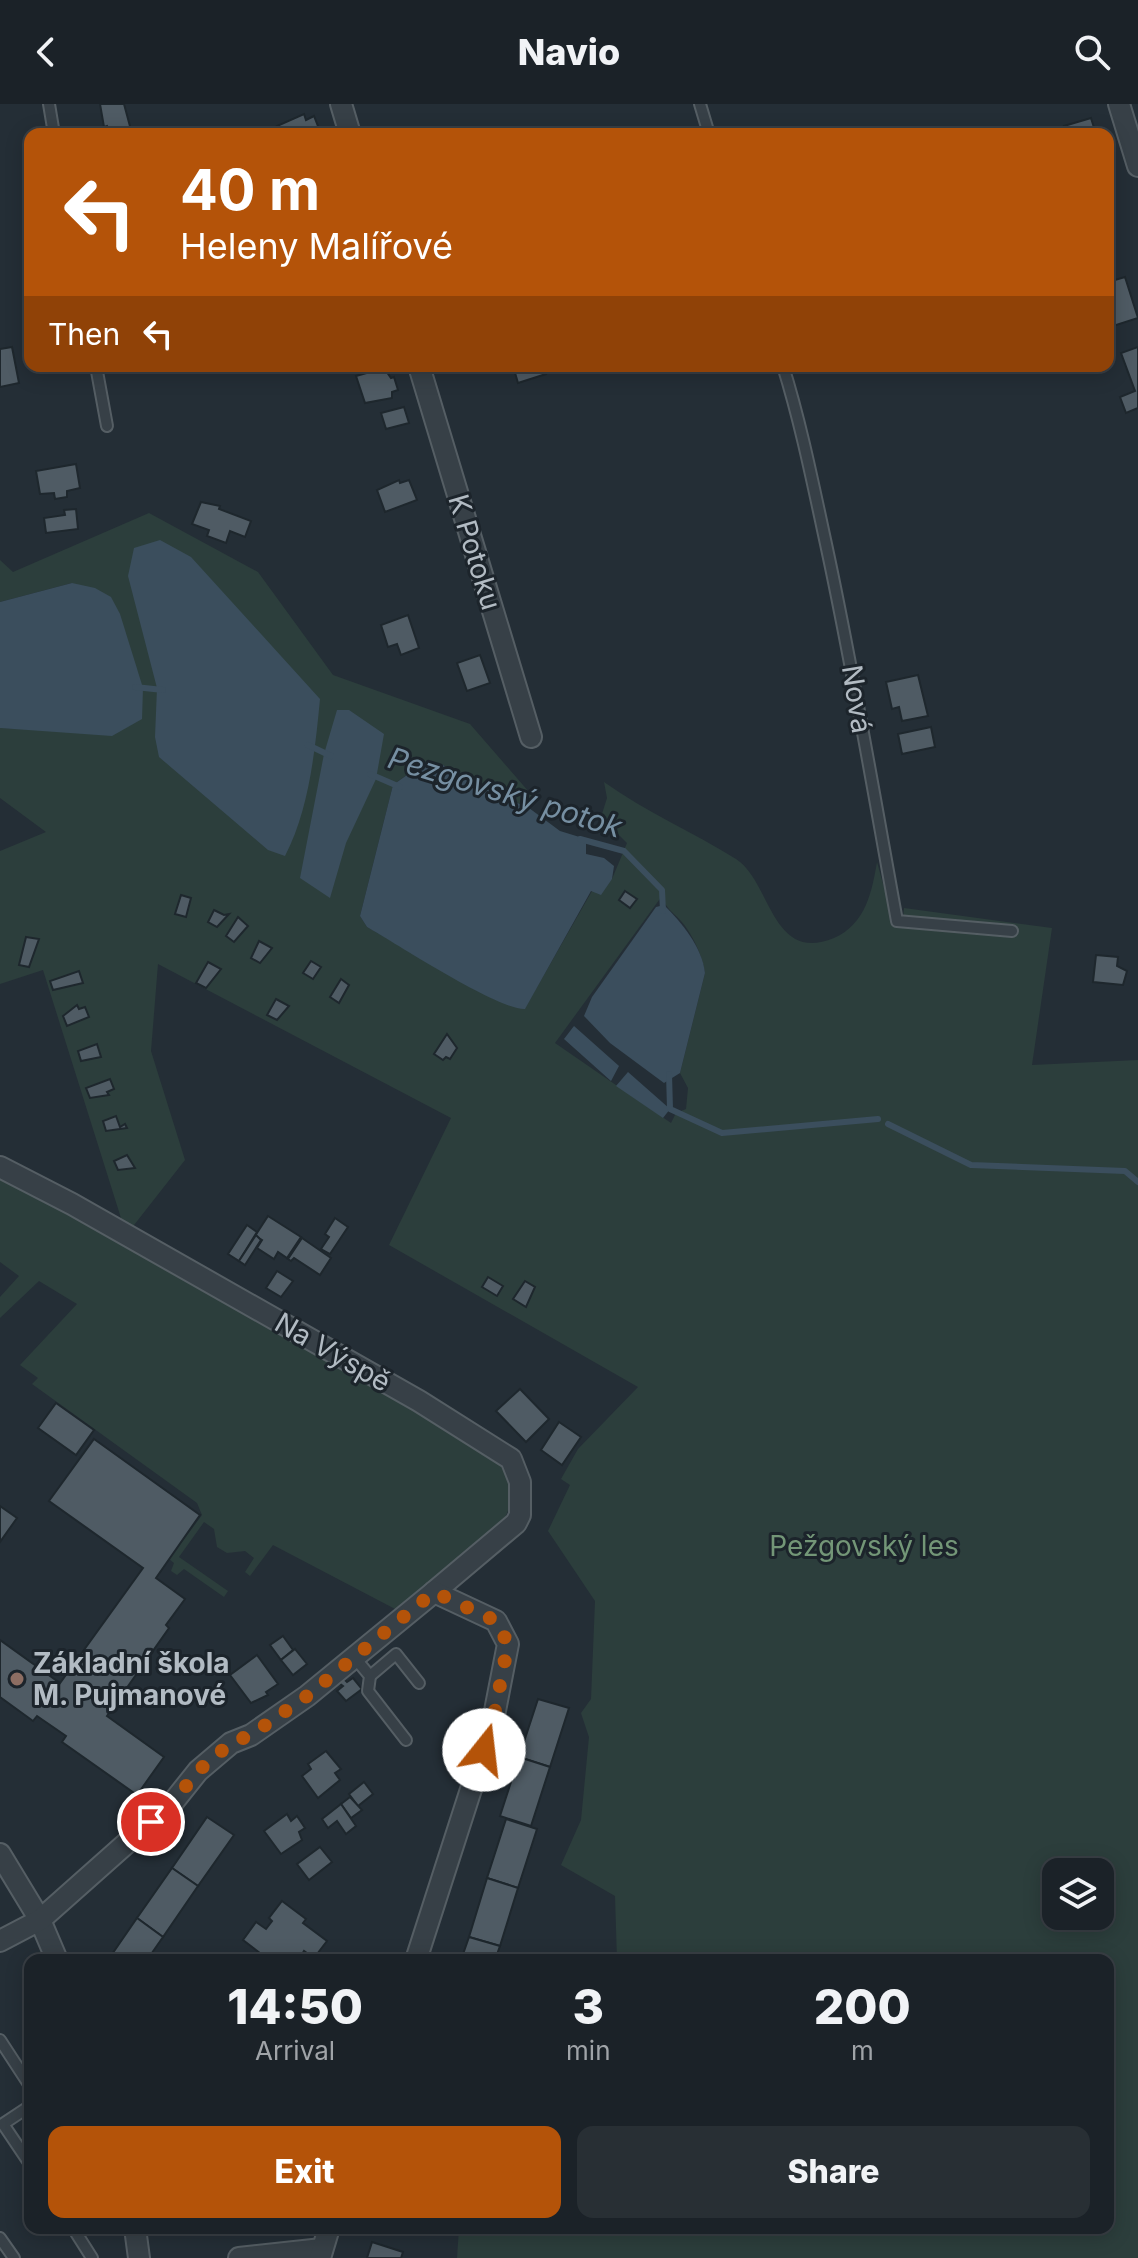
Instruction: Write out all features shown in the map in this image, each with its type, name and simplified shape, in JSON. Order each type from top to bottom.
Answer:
[{"type":"street","points":[[341,104],[348,128]]},
{"type":"street","points":[[1119,104],[1138,166]]},
{"type":"street","name":"K Potoku","points":[[421,372],[531,737]]},
{"type":"street","name":"Na Výspě","points":[[0,1167],[72,1204],[419,1401],[511,1459],[520,1482],[520,1515],[516,1523],[355,1658],[251,1735],[231,1743],[198,1771],[174,1801],[40,1920],[0,1941]]},
{"type":"street","points":[[418,1954],[493,1721],[508,1644],[496,1621],[434,1592]]},
{"type":"street","points":[[0,1854],[40,1920],[54,1954]]},
{"type":"street","points":[[136,2234],[139,2258]]},
{"type":"street","points":[[239,2258],[321,2254],[327,2234]]},
{"type":"lane","points":[[49,104],[53,128]]},
{"type":"lane","points":[[700,104],[707,128]]},
{"type":"lane","points":[[97,372],[107,426]]},
{"type":"lane","name":"Nová","points":[[785,372],[799,419],[855,680],[897,921],[1012,931]]},
{"type":"lane","points":[[406,1740],[368,1691],[370,1676],[396,1654],[419,1683]]},
{"type":"lane","points":[[355,1658],[370,1676]]},
{"type":"lane","points":[[0,2040],[24,2077]]},
{"type":"lane","points":[[24,2110],[3,2124],[24,2155]]},
{"type":"lane","points":[[77,2234],[92,2258]]},
{"type":"lane","points":[[0,2238],[14,2258]]},
{"type":"green space","name":"Pežgovský les","points":[[149,513],[258,572],[333,675],[470,724],[536,800],[529,808],[464,779],[443,765],[424,762],[393,785],[360,916],[367,927],[492,998],[525,1008],[592,891],[612,879],[627,843],[601,817],[607,798],[604,782],[736,859],[748,870],[774,916],[797,940],[813,943],[834,938],[854,924],[866,906],[877,862],[893,920],[903,919],[904,908],[1052,928],[1032,1065],[1138,1060],[1138,2258],[457,2258],[459,2234],[1114,2234],[1114,1954],[617,1954],[615,1896],[561,1865],[581,1820],[589,1737],[581,1713],[591,1699],[595,1601],[548,1531],[570,1485],[561,1479],[578,1449],[638,1387],[389,1245],[451,1118],[158,964],[151,1051],[185,1160],[127,1234],[481,1441],[520,1482],[500,1530],[397,1610],[273,1545],[250,1576],[245,1572],[254,1558],[245,1551],[227,1553],[217,1547],[214,1529],[204,1522],[179,1557],[228,1591],[224,1597],[184,1569],[177,1575],[171,1571],[174,1563],[169,1559],[202,1515],[197,1503],[32,1384],[38,1378],[20,1365],[77,1304],[39,1281],[0,1318],[0,1297],[19,1276],[0,1262],[0,1167],[126,1234],[43,970],[0,984],[0,851],[46,832],[0,798],[0,728],[32,729],[72,583],[0,602],[0,560],[13,572]],"holes":[[[662,896],[667,907],[685,926],[705,973],[680,1073],[688,1088],[686,1109],[676,1113],[671,1123],[555,1043]]]},
{"type":"water","points":[[160,540],[191,557],[320,699],[305,800],[285,856],[268,850],[159,757],[155,737],[157,688],[128,576],[134,548]]},
{"type":"water","points":[[72,583],[95,588],[111,597],[120,614],[143,688],[142,719],[112,736],[0,728],[0,602]]},
{"type":"water","points":[[337,710],[349,710],[384,734],[376,779],[346,843],[330,898],[300,878],[324,754]]},
{"type":"water","points":[[425,762],[443,765],[464,779],[529,808],[560,831],[586,839],[586,854],[604,858],[614,866],[612,879],[601,895],[591,891],[525,1009],[493,999],[447,975],[367,927],[360,916],[393,785]]},
{"type":"water","points":[[664,905],[695,945],[705,973],[680,1073],[664,1083],[610,1043],[584,1016],[592,997],[656,907]]},
{"type":"water","points":[[574,1026],[619,1066],[611,1081],[564,1039]]},
{"type":"water","points":[[628,1072],[670,1109],[663,1118],[616,1086]]},
{"type":"building","points":[[100,104],[124,104],[130,128],[104,127]]},
{"type":"building","points":[[304,114],[306,120],[314,116],[319,128],[278,128]]},
{"type":"building","points":[[1091,118],[1094,128],[1064,128]]},
{"type":"building","points":[[1125,277],[1138,318],[1114,326],[1114,280]]},
{"type":"building","points":[[12,347],[19,383],[0,387],[0,349]]},
{"type":"building","points":[[1138,347],[1138,408],[1126,413],[1120,397],[1135,391],[1121,353]]},
{"type":"building","points":[[387,372],[391,378],[394,377],[398,390],[392,392],[392,398],[365,403],[356,376]]},
{"type":"building","points":[[515,372],[546,374],[518,383]]},
{"type":"building","points":[[404,407],[409,423],[386,429],[381,413]]},
{"type":"building","points":[[76,464],[80,488],[67,491],[67,497],[55,499],[54,493],[40,494],[36,471]]},
{"type":"building","points":[[399,480],[400,483],[409,480],[417,500],[385,512],[377,490]]},
{"type":"building","points":[[201,502],[220,506],[219,509],[251,521],[245,537],[230,531],[226,543],[207,536],[209,530],[192,524]]},
{"type":"building","points":[[76,509],[78,529],[46,533],[44,518],[65,515],[64,510]]},
{"type":"building","points":[[408,615],[419,648],[401,655],[397,644],[388,647],[381,625]]},
{"type":"building","points":[[480,655],[490,683],[467,691],[457,663]]},
{"type":"building","points":[[918,675],[928,716],[902,721],[899,707],[892,709],[886,682]]},
{"type":"building","points":[[931,727],[935,747],[902,754],[898,734]]},
{"type":"building","points":[[625,891],[637,899],[630,908],[619,900]]},
{"type":"building","points":[[181,895],[191,898],[186,917],[175,914]]},
{"type":"building","points":[[214,910],[229,914],[217,927],[208,922]]},
{"type":"building","points":[[238,917],[248,926],[234,942],[226,936]]},
{"type":"building","points":[[26,937],[39,939],[29,967],[19,965]]},
{"type":"building","points":[[259,941],[272,948],[260,963],[251,958]]},
{"type":"building","points":[[1096,955],[1118,957],[1117,966],[1127,971],[1123,985],[1093,982]]},
{"type":"building","points":[[311,961],[321,967],[313,979],[303,973]]},
{"type":"building","points":[[208,962],[221,969],[206,988],[196,983]]},
{"type":"building","points":[[79,971],[83,983],[53,990],[50,981]]},
{"type":"building","points":[[341,979],[349,985],[339,1003],[330,997]]},
{"type":"building","points":[[276,999],[289,1006],[277,1020],[267,1015]]},
{"type":"building","points":[[77,1005],[79,1009],[85,1007],[89,1017],[67,1026],[63,1016]]},
{"type":"building","points":[[447,1034],[457,1048],[450,1059],[446,1057],[443,1060],[434,1054]]},
{"type":"building","points":[[97,1044],[101,1057],[81,1061],[78,1051]]},
{"type":"building","points":[[110,1079],[114,1089],[107,1092],[109,1095],[90,1098],[86,1088]]},
{"type":"building","points":[[116,1116],[120,1127],[125,1124],[127,1128],[106,1131],[103,1121]]},
{"type":"building","points":[[127,1155],[135,1168],[118,1170],[114,1161]]},
{"type":"building","points":[[268,1216],[301,1237],[287,1258],[278,1252],[274,1259],[257,1248],[262,1240],[255,1236]]},
{"type":"building","points":[[335,1218],[348,1227],[330,1254],[321,1249],[329,1237],[325,1234]]},
{"type":"building","points":[[247,1225],[257,1232],[239,1261],[228,1254]]},
{"type":"building","points":[[256,1235],[261,1240],[245,1265],[239,1261]]},
{"type":"building","points":[[302,1238],[331,1258],[320,1275],[294,1258],[291,1261],[288,1259]]},
{"type":"building","points":[[277,1271],[293,1281],[281,1297],[266,1288]]},
{"type":"building","points":[[488,1277],[503,1286],[497,1296],[482,1287]]},
{"type":"building","points":[[525,1281],[535,1287],[526,1307],[513,1299]]},
{"type":"building","points":[[520,1389],[549,1419],[526,1442],[496,1411]]},
{"type":"building","points":[[56,1403],[94,1430],[76,1455],[38,1428]]},
{"type":"building","points":[[559,1422],[581,1437],[562,1465],[541,1450]]},
{"type":"building","points":[[94,1439],[200,1515],[156,1578],[185,1599],[166,1625],[169,1628],[107,1716],[164,1757],[137,1795],[62,1742],[66,1736],[37,1716],[33,1721],[0,1697],[0,1640],[60,1683],[143,1568],[49,1501]]},
{"type":"building","points":[[0,1506],[17,1518],[0,1542]]},
{"type":"building","points":[[283,1636],[293,1650],[281,1660],[270,1645]]},
{"type":"building","points":[[295,1649],[307,1664],[293,1675],[281,1660]]},
{"type":"building","points":[[257,1655],[278,1684],[266,1692],[268,1695],[251,1703],[230,1675]]},
{"type":"building","points":[[353,1678],[362,1689],[346,1701],[337,1691],[343,1686],[339,1683]]},
{"type":"building","points":[[538,1699],[569,1708],[550,1767],[519,1757]]},
{"type":"building","points":[[326,1751],[341,1769],[335,1773],[340,1780],[318,1798],[302,1776],[311,1769],[308,1764]]},
{"type":"building","points":[[519,1757],[550,1767],[531,1826],[500,1816]]},
{"type":"building","points":[[364,1782],[373,1794],[358,1806],[349,1794]]},
{"type":"building","points":[[350,1797],[362,1810],[351,1818],[341,1804]]},
{"type":"building","points":[[341,1804],[356,1826],[346,1834],[337,1821],[328,1828],[322,1819]]},
{"type":"building","points":[[287,1814],[291,1821],[297,1816],[305,1828],[299,1832],[302,1840],[281,1854],[264,1831]]},
{"type":"building","points":[[207,1817],[234,1835],[198,1886],[172,1868]]},
{"type":"building","points":[[506,1819],[537,1829],[518,1888],[487,1878]]},
{"type":"building","points":[[320,1847],[332,1862],[309,1880],[297,1864]]},
{"type":"building","points":[[172,1868],[198,1886],[163,1937],[137,1918]]},
{"type":"building","points":[[487,1878],[518,1888],[500,1946],[469,1937]]},
{"type":"building","points":[[282,1901],[306,1919],[303,1923],[327,1941],[317,1954],[304,1951],[302,1954],[261,1954],[243,1940],[256,1922],[266,1929],[272,1921],[269,1918]]},
{"type":"building","points":[[137,1918],[163,1937],[151,1954],[112,1954]]},
{"type":"building","points":[[469,1937],[500,1946],[497,1954],[463,1954]]},
{"type":"building","points":[[372,2242],[403,2252],[401,2258],[367,2258]]},
{"type":"waterway","name":"Pezgovský potok","points":[[135,687],[163,690]]},
{"type":"waterway","name":"Pezgovský potok","points":[[308,745],[331,756]]},
{"type":"waterway","name":"Pezgovský potok","points":[[370,774],[400,787]]},
{"type":"waterway","name":"Pezgovský potok","points":[[580,839],[624,851],[662,890],[663,911]]},
{"type":"waterway","name":"Pezgovský potok","points":[[669,1074],[670,1109],[722,1133],[878,1119]]},
{"type":"waterway","name":"Pezgovský potok","points":[[888,1124],[971,1165],[1125,1171],[1138,1182]]},
{"type":"place","name":"Základní škola M. Pujmanové","points":[[17,1679]]},
{"type":"route","points":[[151,1822],[174,1801],[198,1771],[231,1743],[251,1735],[307,1696],[434,1592],[496,1621],[508,1644],[484,1750]]}]
